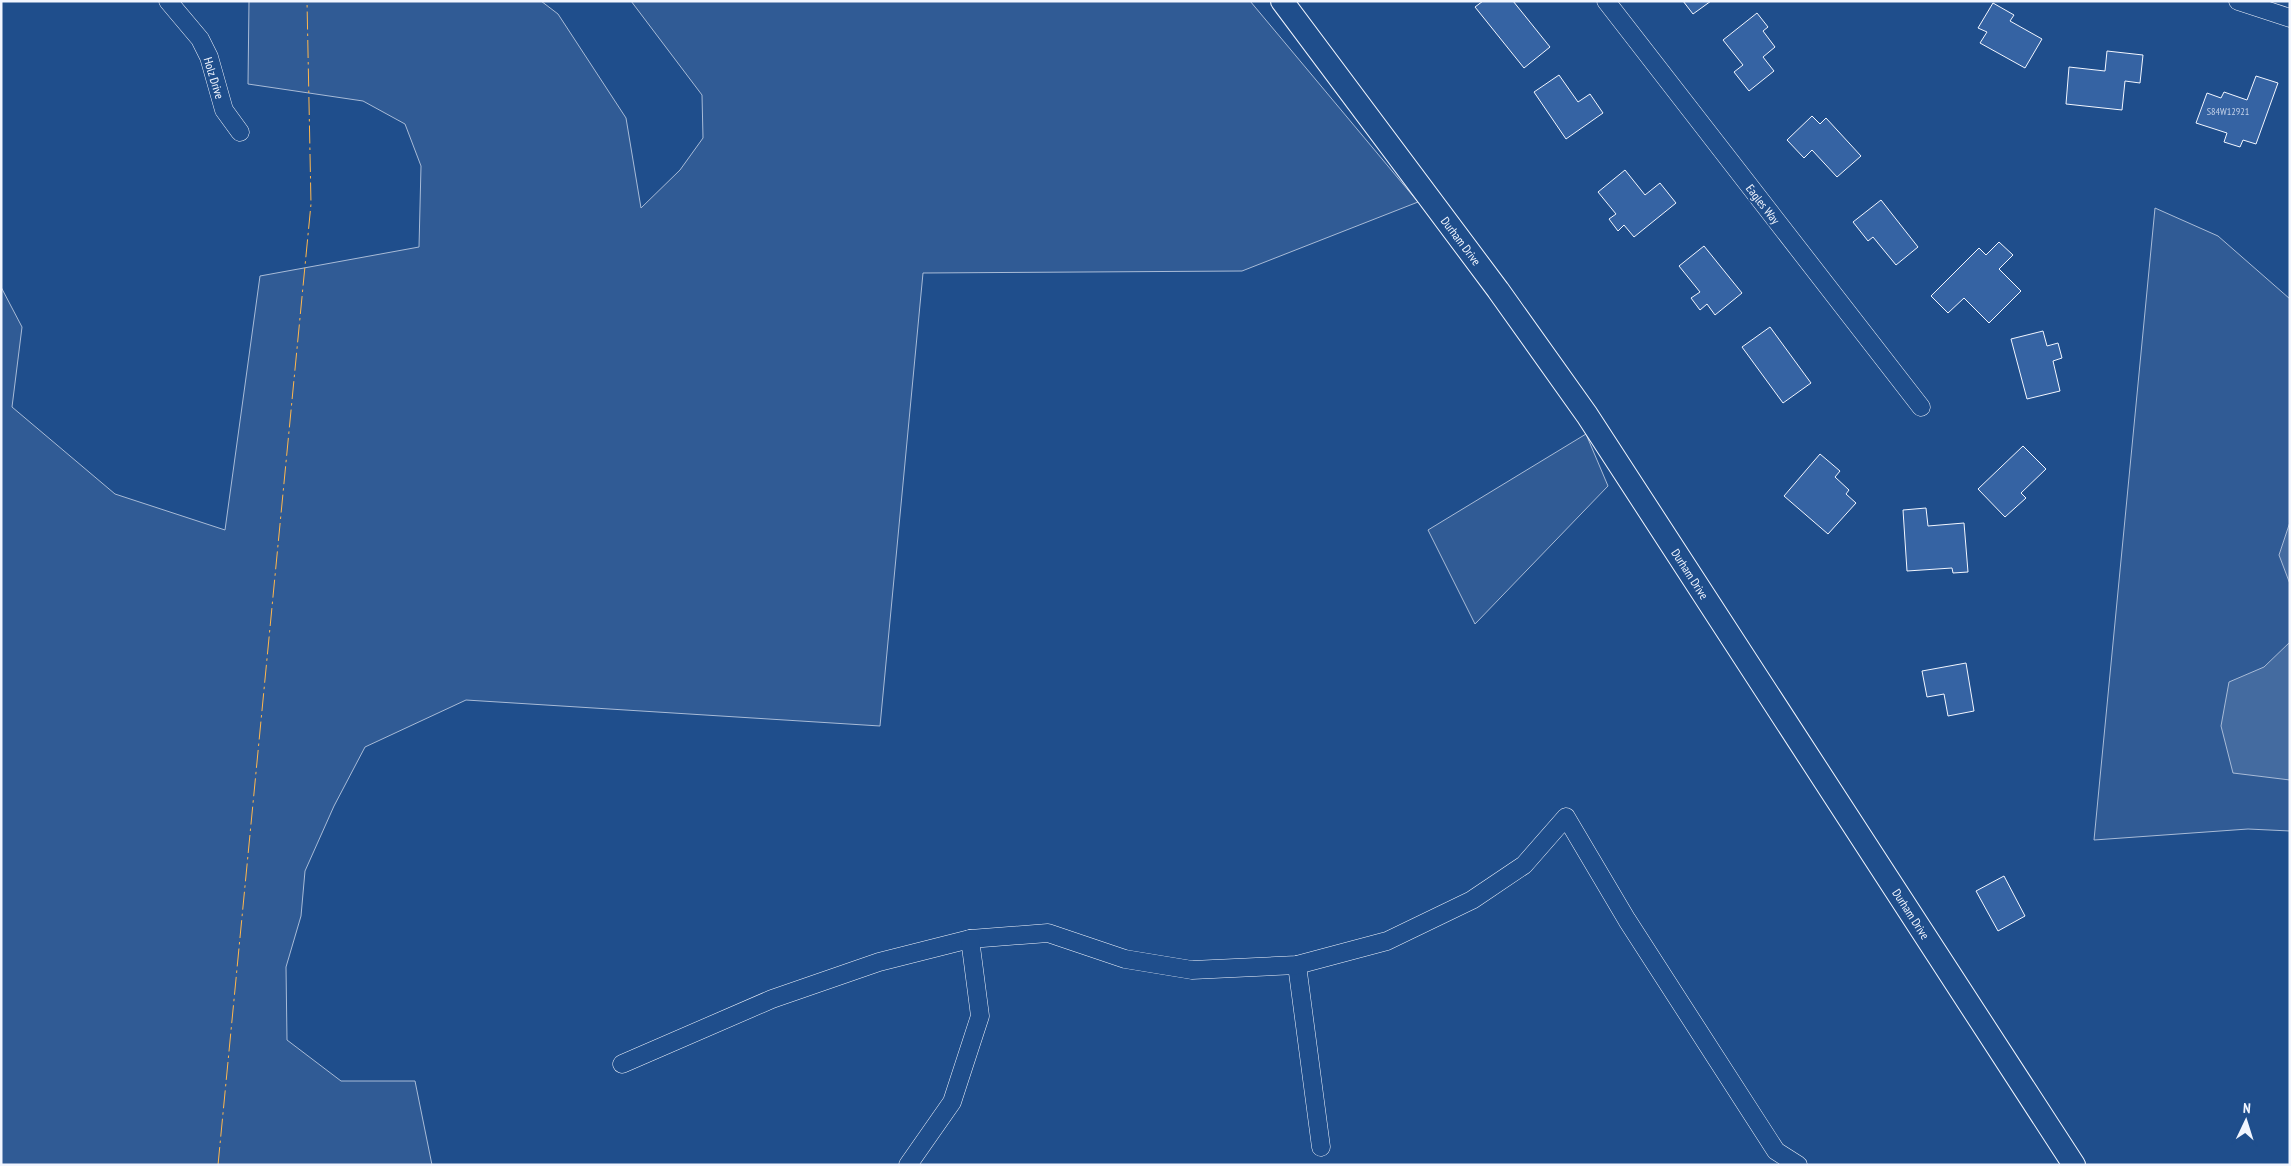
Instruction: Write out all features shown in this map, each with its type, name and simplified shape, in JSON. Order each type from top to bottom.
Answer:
[{"type":"street","name":"Holz Drive","points":[[168,1],[200,39],[209,56],[224,110],[240,132]]},
{"type":"street","name":"Durham Drive","points":[[1282,1],[1498,290],[1587,415],[2074,1165]]},
{"type":"street","name":"Eagles Way","points":[[1606,1],[1921,407]]},
{"type":"street","points":[[2238,1],[2290,18]]},
{"type":"street","points":[[622,1064],[772,999],[879,962],[970,939],[1048,933],[1125,959],[1192,970],[1297,965],[1387,941],[1472,900],[1524,865],[1566,817],[1627,920],[1776,1151],[1798,1165]]},
{"type":"street","points":[[908,1165],[952,1102],[980,1016],[970,939]]},
{"type":"street","points":[[1297,965],[1321,1147]]},
{"type":"shaded area","points":[[249,1],[541,1],[558,14],[626,118],[641,208],[680,170],[703,138],[702,95],[631,1],[1250,1],[1418,202],[1242,271],[923,273],[880,726],[466,700],[365,747],[334,806],[305,871],[301,916],[286,967],[287,1040],[341,1081],[415,1081],[432,1165],[1,1165],[1,287],[22,327],[12,407],[115,494],[225,530],[260,276],[419,247],[421,166],[405,124],[363,101],[248,84]]},
{"type":"shaded area","points":[[2155,208],[2218,236],[2290,299],[2290,831],[2248,829],[2094,840]]},
{"type":"shaded area","points":[[1586,434],[1608,486],[1475,624],[1428,530]]},
{"type":"shaded area","points":[[2290,522],[2290,584],[2279,555]]},
{"type":"shaded area","points":[[2290,642],[2290,780],[2233,773],[2221,726],[2229,682],[2264,667]]},
{"type":"building","points":[[1483,1],[1513,1],[1550,47],[1524,68],[1475,7]]},
{"type":"building","points":[[1683,1],[1711,1],[1693,14]]},
{"type":"building","points":[[1993,3],[2014,15],[2010,21],[2042,39],[2025,68],[1980,43],[1987,32],[1978,28]]},
{"type":"building","points":[[1757,13],[1768,27],[1763,31],[1775,47],[1763,57],[1774,71],[1749,91],[1734,72],[1743,65],[1723,40]]},
{"type":"building","points":[[2107,51],[2143,55],[2140,83],[2125,81],[2122,110],[2066,104],[2069,67],[2105,71]]},
{"type":"building","points":[[1559,75],[1578,102],[1590,94],[1603,113],[1566,139],[1534,92]]},
{"type":"building","points":[[2256,76],[2278,83],[2256,144],[2243,140],[2240,147],[2224,142],[2227,133],[2196,123],[2207,93],[2221,98],[2224,92],[2247,100]]},
{"type":"building","points":[[1812,116],[1820,124],[1826,118],[1861,156],[1837,177],[1812,150],[1804,158],[1787,140]]},
{"type":"building","points":[[1625,170],[1645,195],[1660,183],[1676,203],[1634,237],[1624,225],[1618,231],[1609,219],[1616,214],[1598,192]]},
{"type":"building","points":[[1881,200],[1918,247],[1896,265],[1873,237],[1868,241],[1853,222]]},
{"type":"building","points":[[1999,242],[2013,255],[1999,269],[2021,291],[1989,323],[1964,298],[1948,313],[1931,296],[1979,248],[1986,255]]},
{"type":"building","points":[[1704,246],[1742,293],[1715,315],[1707,304],[1700,310],[1691,298],[1700,292],[1679,266]]},
{"type":"building","points":[[1770,327],[1811,383],[1783,403],[1742,347]]},
{"type":"building","points":[[2043,331],[2047,346],[2058,343],[2062,358],[2053,361],[2060,391],[2027,399],[2011,339]]},
{"type":"building","points":[[2023,446],[2046,469],[2021,493],[2026,498],[2005,517],[1978,489]]},
{"type":"building","points":[[1820,454],[1840,471],[1835,477],[1849,490],[1846,494],[1856,503],[1828,534],[1784,496]]},
{"type":"building","points":[[1926,508],[1928,526],[1964,523],[1968,572],[1953,573],[1952,568],[1907,571],[1903,510]]},
{"type":"building","points":[[1966,663],[1974,711],[1948,716],[1944,694],[1927,697],[1922,671]]},
{"type":"building","points":[[2004,876],[2025,916],[1998,931],[1976,891]]},
{"type":"power","points":[[218,1165],[311,204],[307,1]]}]
